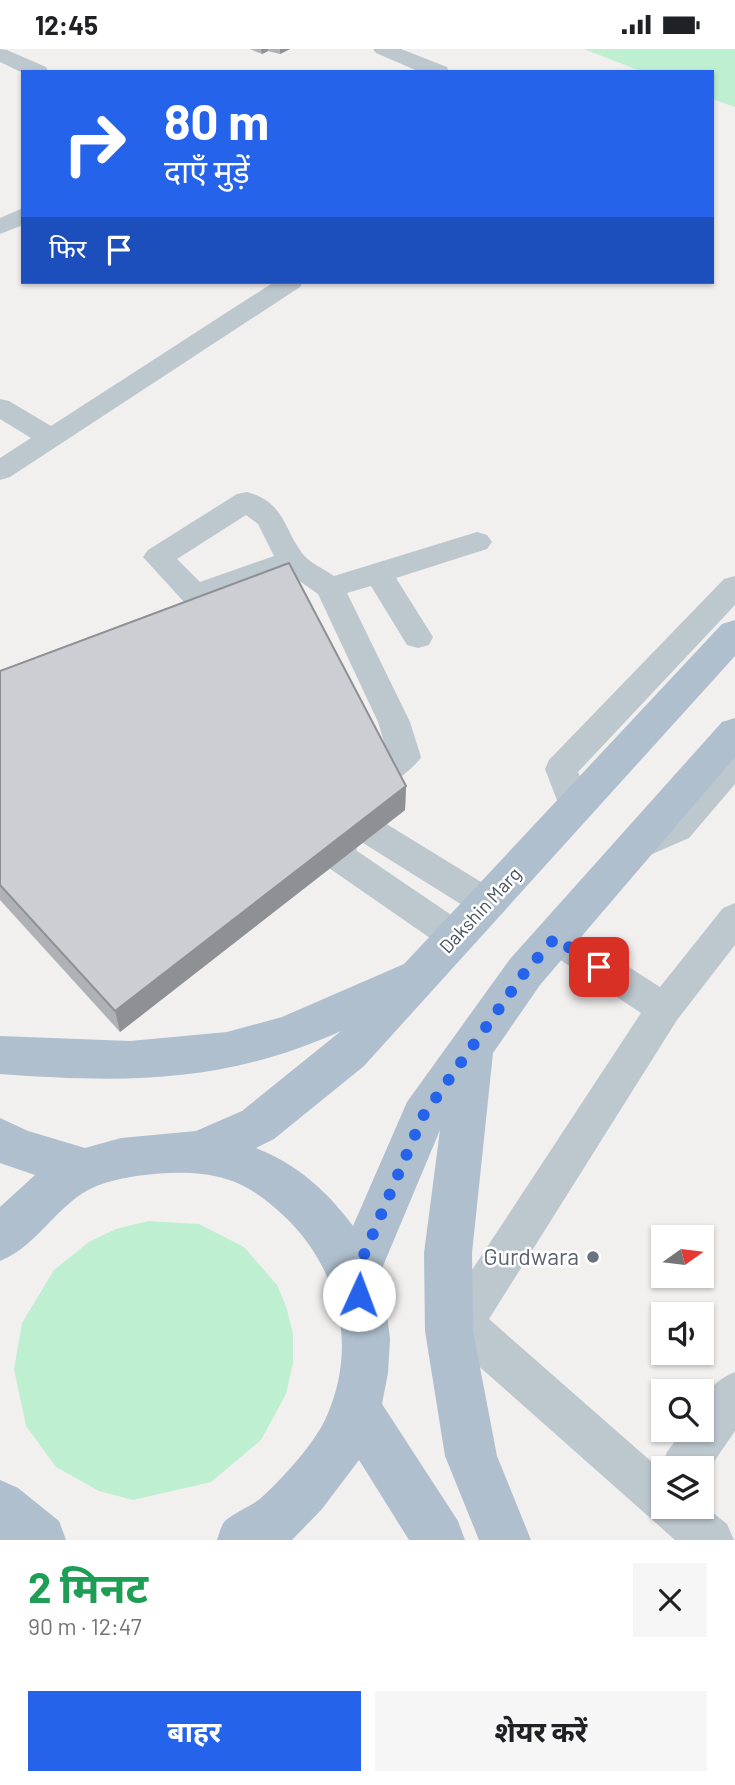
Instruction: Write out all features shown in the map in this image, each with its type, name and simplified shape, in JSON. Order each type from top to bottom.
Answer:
[{"type":"main road","name":"Dakshin Marg","points":[[198,1152],[258,1125],[349,1053],[735,633]]},
{"type":"main road","points":[[355,1276],[423,1116],[525,972],[735,732]]},
{"type":"main road","points":[[0,1055],[73,1060],[169,1061],[260,1043],[305,1026],[421,974]]},
{"type":"main road","points":[[472,1047],[448,1253],[449,1331],[471,1456],[505,1540]]},
{"type":"main road","points":[[0,1139],[17,1149],[86,1169]]},
{"type":"main road","points":[[0,1239],[48,1190],[86,1169],[112,1159],[198,1152],[228,1158],[270,1175],[313,1208],[342,1247],[355,1276],[364,1315],[365,1351],[355,1408],[341,1442],[294,1504],[275,1521],[243,1540]]},
{"type":"main road","points":[[355,1408],[439,1540]]},
{"type":"main road","points":[[0,1506],[40,1540]]},
{"type":"street","points":[[383,49],[434,70]]},
{"type":"street","points":[[0,51],[34,70]]},
{"type":"street","points":[[0,227],[21,216]]},
{"type":"street","points":[[0,471],[288,284]]},
{"type":"street","points":[[0,407],[51,438]]},
{"type":"street","points":[[330,588],[477,542]]},
{"type":"street","points":[[291,561],[330,588],[394,722],[405,757],[318,814],[338,833],[341,858],[456,937]]},
{"type":"street","points":[[378,573],[418,637]]},
{"type":"street","points":[[575,807],[561,769],[735,586]]},
{"type":"street","points":[[634,848],[677,829],[735,761]]},
{"type":"street","points":[[338,833],[368,829],[487,903]]},
{"type":"street","points":[[651,1481],[462,1323],[664,1009],[735,918]]},
{"type":"street","points":[[555,938],[664,1009]]},
{"type":"street","points":[[694,1456],[735,1394]]},
{"type":"street","points":[[691,1519],[711,1540]]},
{"type":"green space","points":[[584,49],[735,49],[735,107],[714,100],[714,70],[638,70]]},
{"type":"green space","points":[[148,1221],[199,1224],[244,1247],[277,1285],[286,1306],[293,1334],[293,1363],[286,1394],[261,1440],[211,1482],[133,1500],[99,1491],[56,1467],[26,1426],[14,1369],[22,1323],[54,1270],[89,1242],[116,1229]]},
{"type":"building","points":[[289,563],[406,786],[115,1011],[0,885],[0,671]]},
{"type":"place","name":"Gurdwara","points":[[593,1257]]},
{"type":"route","points":[[359,1295],[355,1276],[423,1116],[525,972],[555,938],[599,967]]}]
